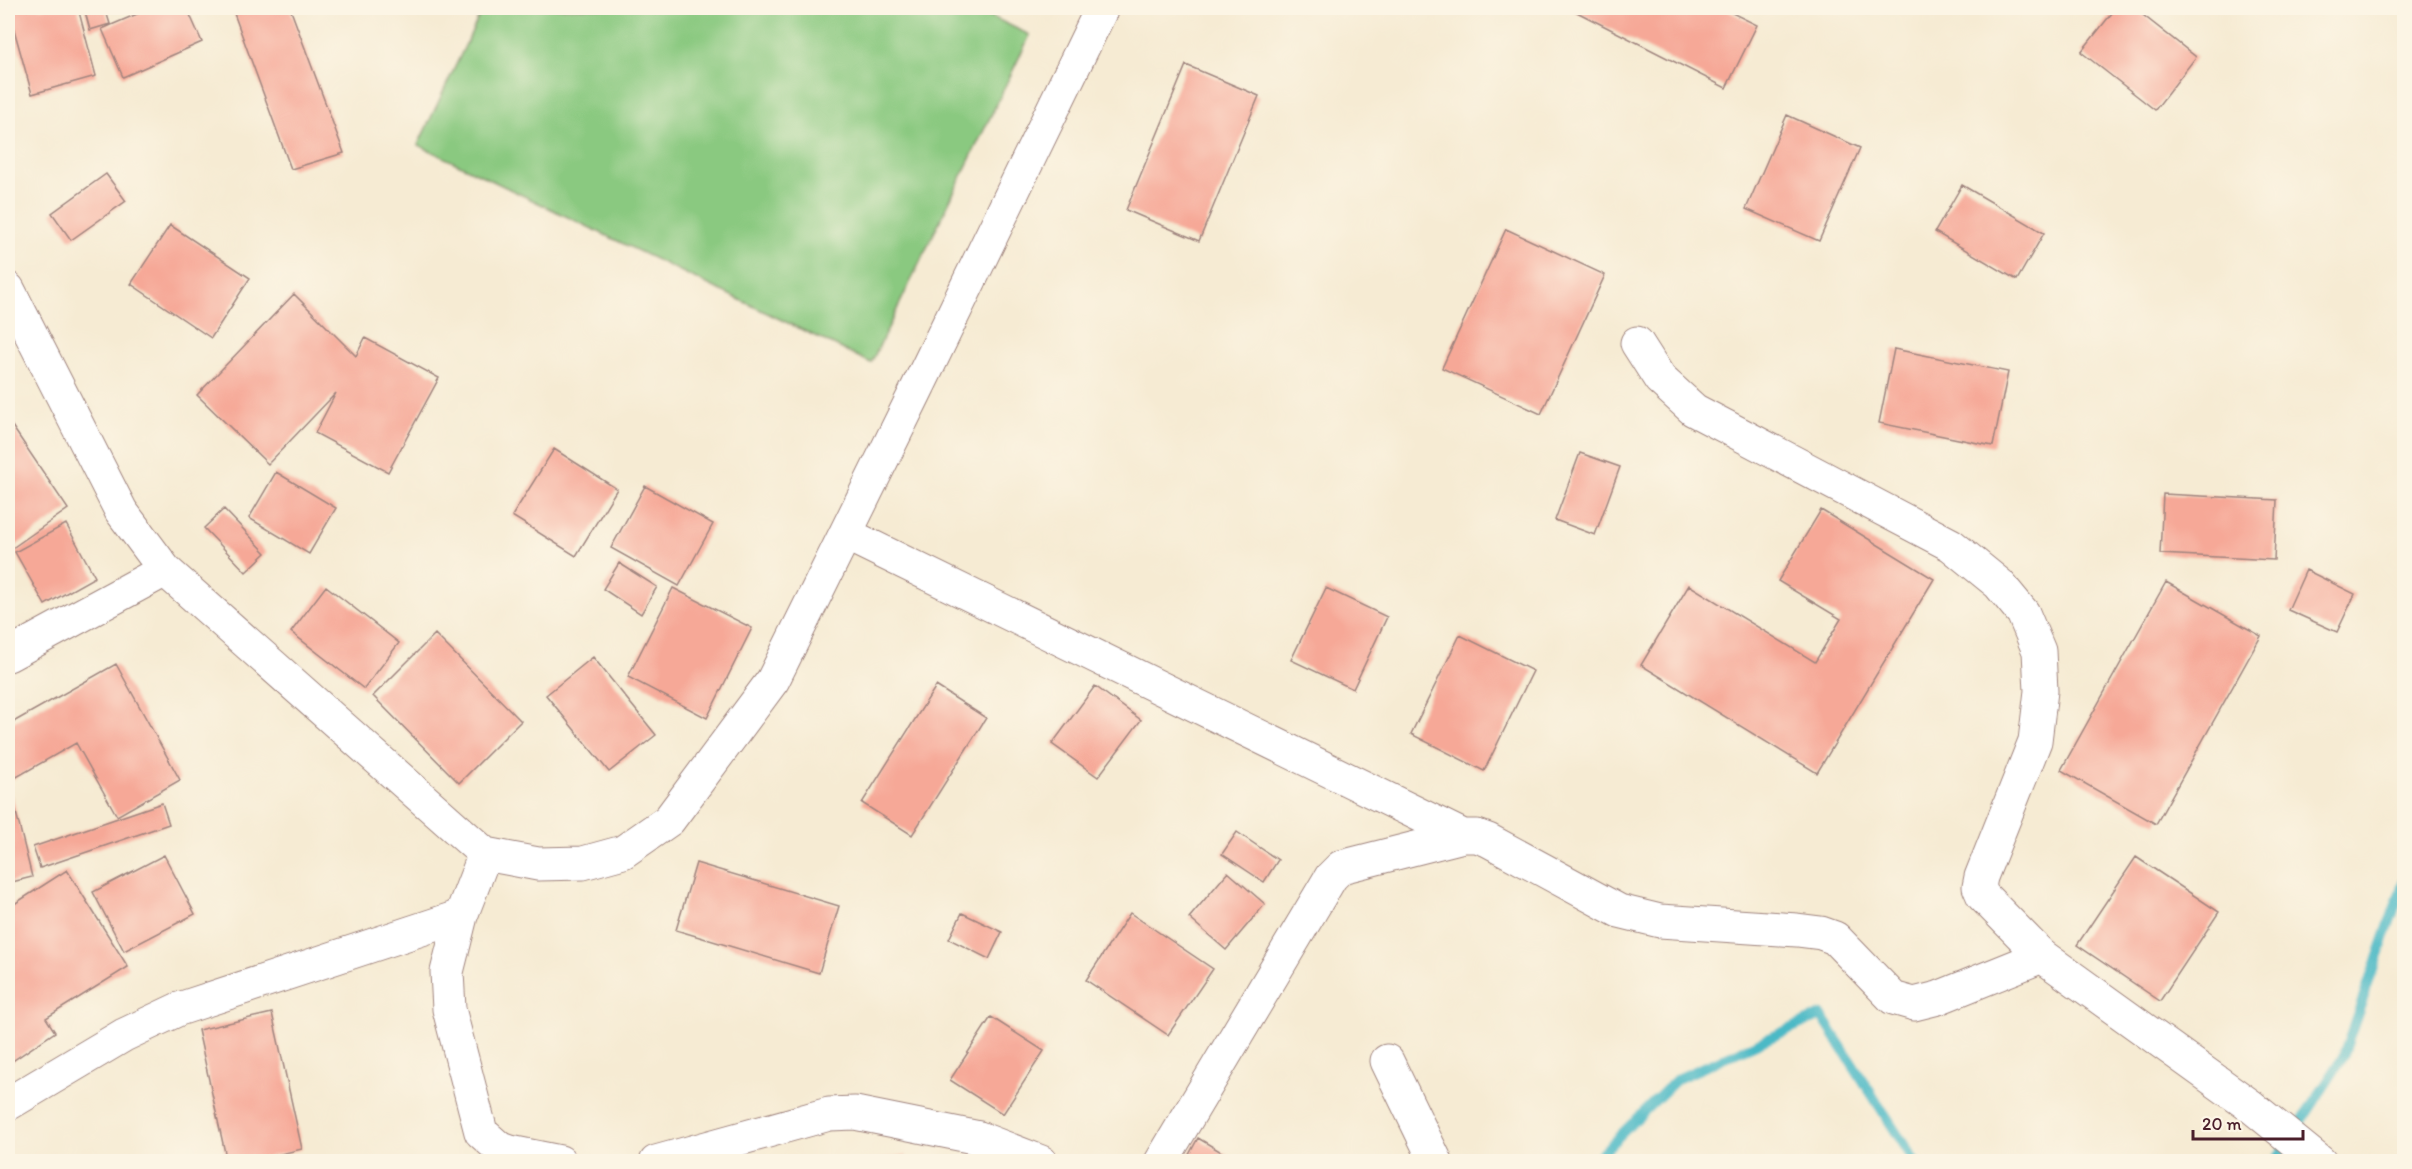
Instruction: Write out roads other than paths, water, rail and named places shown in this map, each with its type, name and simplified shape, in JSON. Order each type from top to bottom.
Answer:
[{"type":"street","points":[[8,289],[121,511],[165,570],[485,854],[538,864],[583,863],[623,852],[669,820],[772,680],[846,534],[1102,8]]},
{"type":"street","points":[[1637,343],[1660,379],[1694,410],[1951,545],[1999,584],[2023,613],[2039,651],[2041,691],[2035,741],[1981,877],[1979,887],[1983,896],[2042,956],[2252,1107],[2320,1161]]},
{"type":"street","points":[[846,534],[1463,836]]},
{"type":"street","points":[[8,655],[165,570]]},
{"type":"street","points":[[1161,1161],[1331,877],[1341,867],[1463,836],[1477,836],[1488,840],[1619,911],[1660,921],[1797,930],[1821,933],[1835,938],[1893,998],[1914,1004],[1938,999],[2042,956]]},
{"type":"street","points":[[485,854],[461,916],[447,972],[449,1009],[483,1146],[560,1161]]},
{"type":"street","points":[[8,1104],[124,1035],[179,1009],[461,916]]},
{"type":"street","points":[[1387,1060],[1436,1161]]},
{"type":"street","points":[[656,1161],[829,1114],[855,1113],[979,1138],[1041,1161]]},
{"type":"waterway","points":[[2275,1162],[2342,1059],[2404,881]]},
{"type":"waterway","points":[[1593,1162],[1677,1079],[1821,1015],[1915,1162]]}]
